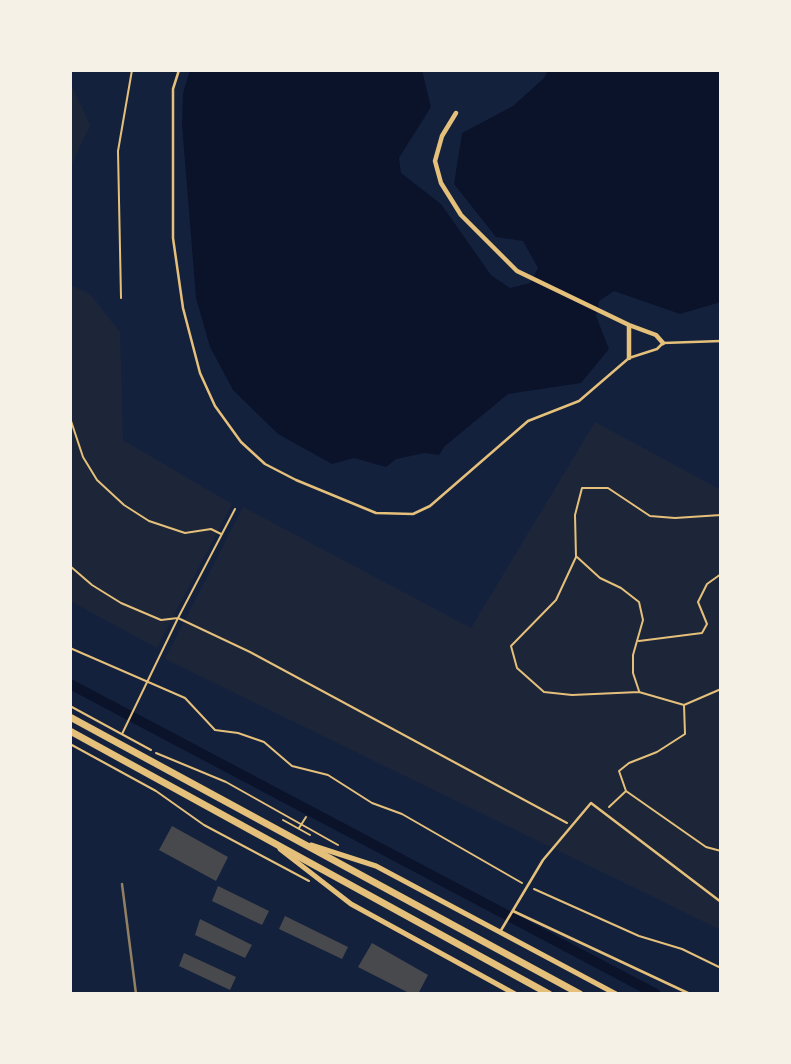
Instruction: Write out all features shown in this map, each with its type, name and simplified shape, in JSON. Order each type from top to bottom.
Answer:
[{"type":"main road","points":[[70,718],[580,994]]},
{"type":"main road","points":[[70,731],[549,994]]},
{"type":"street","points":[[456,113],[442,136],[435,160],[441,183],[461,215],[517,271],[629,325],[656,335],[663,343]]},
{"type":"street","points":[[629,325],[629,358]]},
{"type":"street","points":[[294,840],[376,866],[616,994]]},
{"type":"street","points":[[270,841],[351,904],[515,994]]},
{"type":"lane","points":[[179,70],[173,89],[173,238],[183,308],[200,373],[215,406],[240,442],[265,464],[296,480],[376,513],[413,514],[430,506],[528,421],[579,401],[629,358],[657,349],[663,343],[721,341]]},
{"type":"lane","points":[[500,932],[543,860],[591,803],[721,902]]},
{"type":"lane","points":[[513,911],[690,994]]},
{"type":"path","points":[[121,298],[118,151],[132,70]]},
{"type":"path","points":[[70,418],[83,457],[97,480],[124,505],[149,522],[185,533],[211,529],[222,534]]},
{"type":"path","points":[[721,514],[675,518],[650,516],[608,488],[582,488],[575,515],[576,557],[556,600],[511,646],[517,668],[544,692],[572,695],[639,691],[684,705],[721,689]]},
{"type":"path","points":[[122,734],[235,509]]},
{"type":"path","points":[[576,557],[600,578],[621,588],[639,602],[643,620],[633,654],[633,673],[639,691]]},
{"type":"path","points":[[70,566],[92,586],[121,603],[160,620],[178,618],[250,652],[572,826]]},
{"type":"path","points":[[638,641],[702,633],[707,624],[698,602],[706,584],[721,574]]},
{"type":"path","points":[[70,648],[184,698],[215,730],[238,733],[264,742],[292,766],[328,775],[372,803],[402,814],[528,886],[639,936],[682,949],[721,968]]},
{"type":"path","points":[[684,705],[685,734],[619,771],[626,791],[706,847],[721,851]]},
{"type":"path","points":[[70,706],[156,753],[226,782],[344,848]]},
{"type":"path","points":[[70,744],[156,791],[204,825],[314,884]]},
{"type":"path","points":[[603,813],[626,791]]},
{"type":"path","points":[[299,829],[306,817]]},
{"type":"path","points":[[283,820],[310,835]]},
{"type":"shaded area","points":[[190,70],[422,70],[431,107],[399,158],[401,173],[441,204],[491,275],[510,288],[530,283],[538,268],[523,241],[496,237],[454,184],[462,133],[513,106],[544,78],[548,70],[721,70],[721,302],[680,314],[614,291],[599,301],[596,316],[609,349],[581,383],[508,394],[445,446],[439,455],[425,453],[396,459],[386,467],[354,458],[332,464],[278,434],[233,390],[210,347],[196,298],[182,125],[183,93]]},
{"type":"shaded area","points":[[70,82],[90,125],[70,168]]},
{"type":"shaded area","points":[[70,285],[90,294],[120,332],[123,440],[232,504],[157,648],[70,601]]},
{"type":"shaded area","points":[[595,422],[721,490],[721,930],[165,659],[243,507],[471,628]]},
{"type":"building","points":[[172,826],[228,857],[216,881],[159,850]]},
{"type":"building","points":[[218,886],[269,911],[262,925],[212,901]]},
{"type":"building","points":[[285,916],[348,947],[342,959],[279,929]]},
{"type":"building","points":[[200,919],[252,945],[245,958],[195,935]]},
{"type":"building","points":[[372,943],[428,975],[418,994],[411,994],[358,967]]},
{"type":"building","points":[[184,953],[236,977],[230,990],[179,966]]},
{"type":"waterway","points":[[70,684],[656,994]]},
{"type":"railway","points":[[122,884],[136,994]]}]
